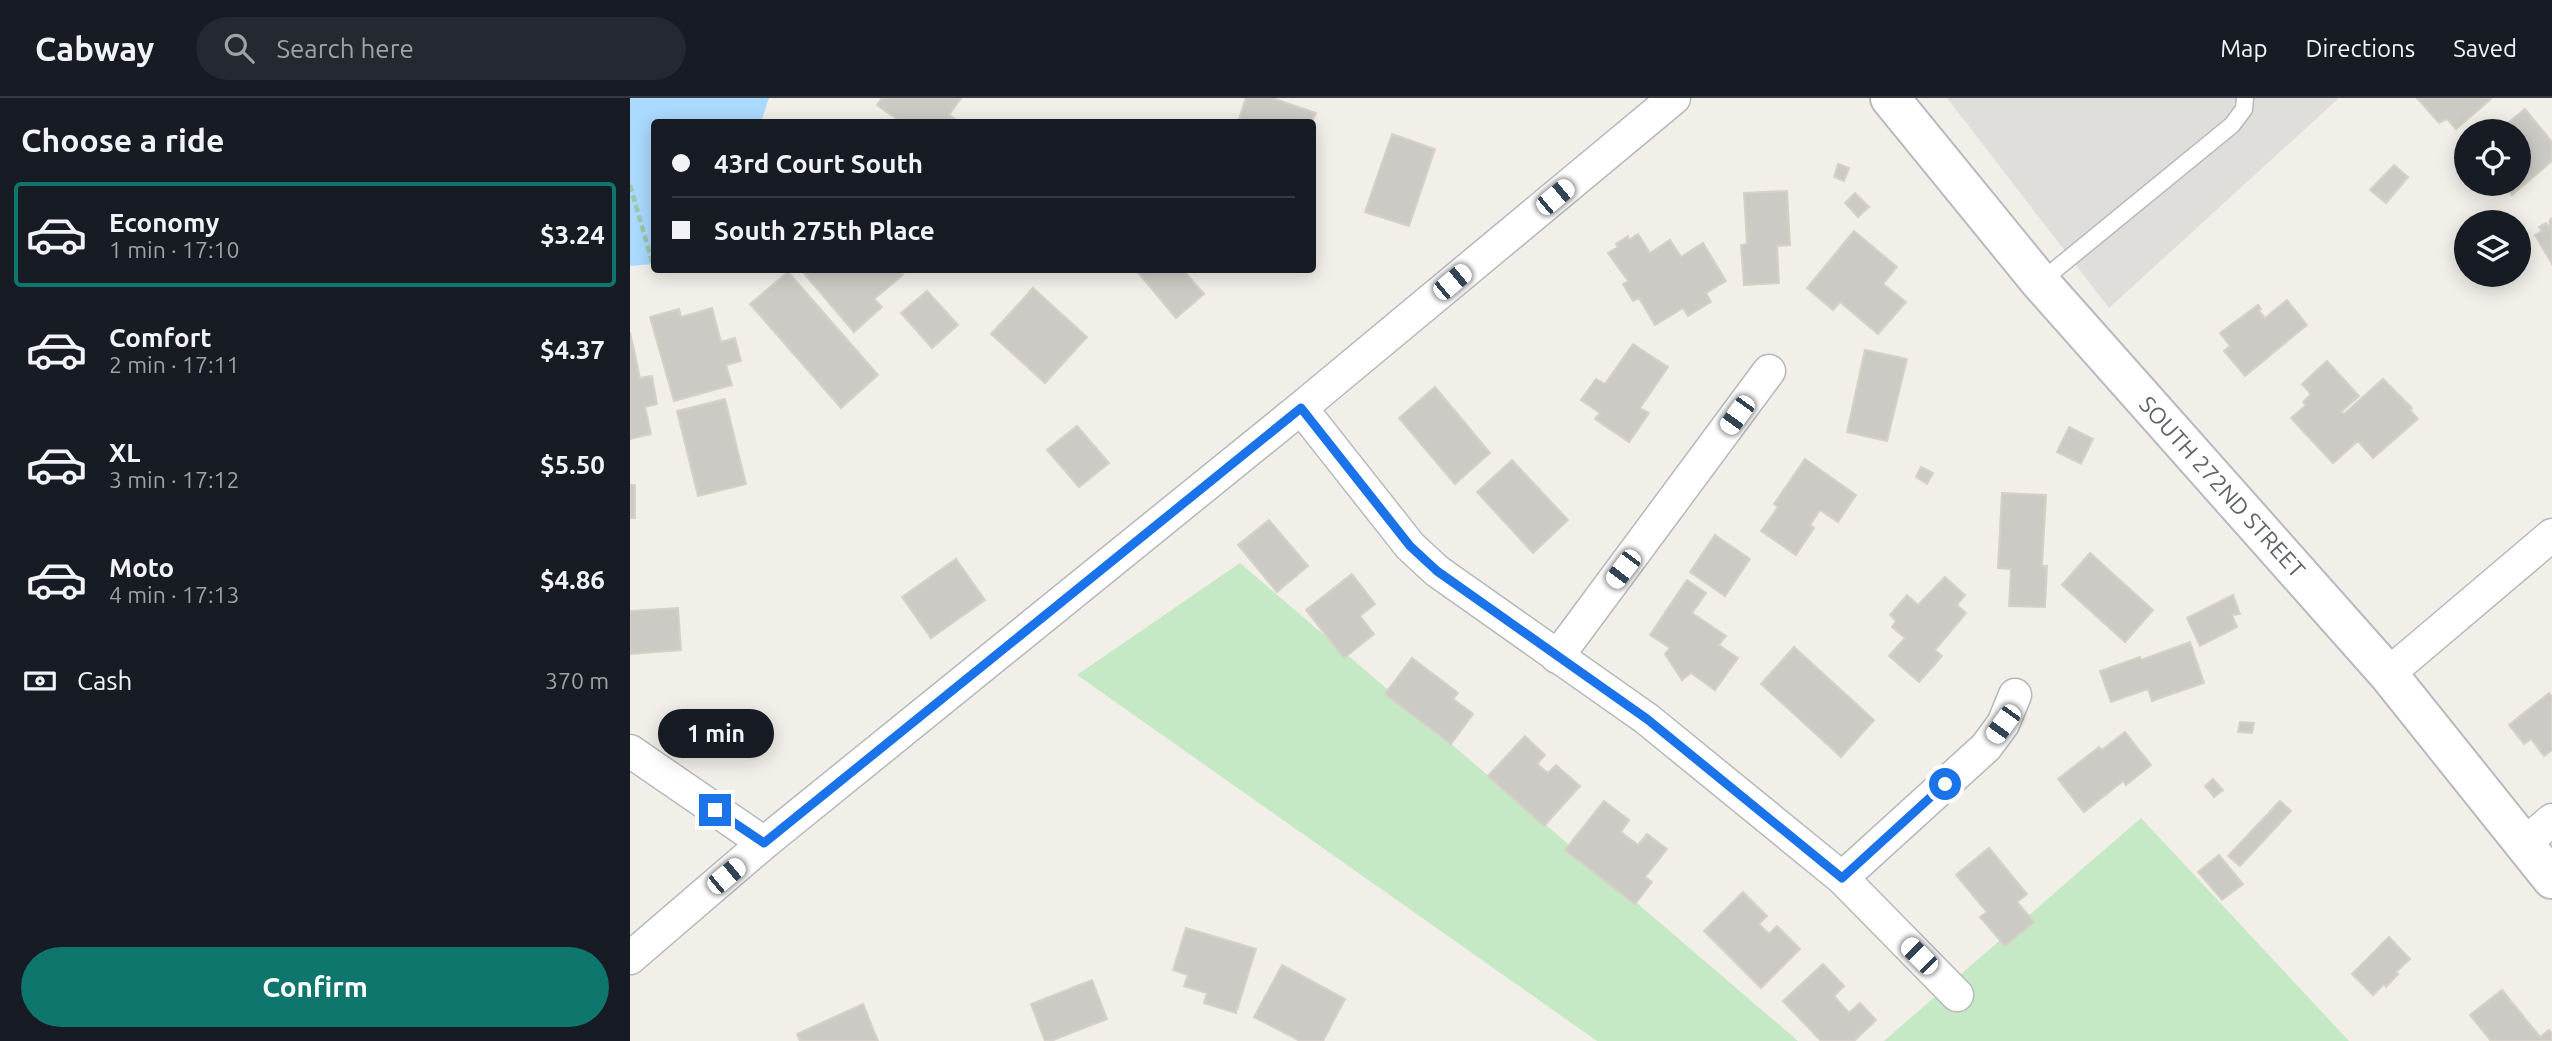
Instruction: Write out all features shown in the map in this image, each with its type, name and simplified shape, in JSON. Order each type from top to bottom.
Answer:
[{"type":"main road","name":"SOUTH 272ND STREET","points":[[1890,98],[2040,282],[2388,674],[2538,832],[2552,879]]},
{"type":"street","points":[[630,958],[764,843],[1301,408],[1674,98]]},
{"type":"street","points":[[1557,657],[1769,371]]},
{"type":"street","points":[[1301,408],[1410,546],[1437,571],[1647,719],[1842,878],[1957,995]]},
{"type":"street","points":[[2388,674],[2552,534]]},
{"type":"street","points":[[1842,878],[1986,747],[2003,724],[2015,695]]},
{"type":"street","points":[[630,751],[764,843]]},
{"type":"lane","points":[[2040,282],[2232,125],[2244,109],[2245,98]]},
{"type":"path","points":[[630,185],[651,258]]},
{"type":"shaded area","points":[[1947,98],[2339,98],[2109,308]]},
{"type":"green space","points":[[1240,563],[1798,1041],[1597,1041],[1077,675]]},
{"type":"green space","points":[[2141,818],[2349,1041],[1884,1041]]},
{"type":"water","points":[[630,98],[769,98],[762,119],[651,119],[651,264],[630,266]]},
{"type":"building","points":[[882,98],[961,98],[949,115],[955,119],[897,119],[877,105]]},
{"type":"building","points":[[1246,98],[1272,98],[1316,113],[1313,119],[1239,119]]},
{"type":"building","points":[[2417,98],[2491,99],[2468,119],[2454,119],[2454,127],[2447,119],[2439,123]]},
{"type":"building","points":[[2525,109],[2552,142],[2552,161],[2531,179],[2531,119],[2513,119]]},
{"type":"building","points":[[1392,134],[1435,149],[1409,226],[1365,212]]},
{"type":"building","points":[[1838,164],[1849,168],[1844,181],[1834,177]]},
{"type":"building","points":[[2394,165],[2408,177],[2386,203],[2370,190]]},
{"type":"building","points":[[1787,191],[1790,245],[1777,246],[1779,283],[1744,285],[1741,245],[1747,244],[1744,193]]},
{"type":"building","points":[[1855,193],[1869,207],[1858,217],[1845,203]]},
{"type":"building","points":[[2552,218],[2552,264],[2535,235],[2542,231],[2539,227],[2546,223],[2549,228]]},
{"type":"building","points":[[1854,231],[1897,267],[1883,284],[1906,302],[1878,334],[1840,302],[1833,310],[1807,288]]},
{"type":"building","points":[[1638,234],[1650,253],[1670,240],[1681,257],[1703,243],[1726,281],[1706,293],[1711,302],[1688,316],[1683,308],[1655,325],[1639,298],[1633,301],[1623,284],[1628,281],[1608,253],[1628,236],[1629,240]]},
{"type":"building","points":[[789,273],[878,375],[841,408],[750,304]]},
{"type":"building","points":[[804,273],[903,275],[874,299],[882,307],[854,332]]},
{"type":"building","points":[[1138,273],[1186,273],[1204,294],[1176,318]]},
{"type":"building","points":[[1033,288],[1087,337],[1045,383],[991,334]]},
{"type":"building","points":[[927,291],[958,325],[932,348],[901,313]]},
{"type":"building","points":[[2287,300],[2307,325],[2245,376],[2224,351],[2230,346],[2220,333],[2258,305],[2265,318]]},
{"type":"building","points":[[712,308],[721,342],[735,338],[741,361],[726,365],[732,385],[674,401],[650,317],[679,309],[681,317]]},
{"type":"building","points":[[630,332],[640,378],[652,376],[657,404],[645,407],[651,434],[630,439]]},
{"type":"building","points":[[1633,344],[1668,367],[1640,408],[1649,413],[1629,442],[1595,419],[1600,413],[1581,400],[1596,379],[1605,384]]},
{"type":"building","points":[[1865,350],[1907,359],[1887,441],[1847,432]]},
{"type":"building","points":[[2327,361],[2359,396],[2341,412],[2344,414],[2383,379],[2412,408],[2410,410],[2418,419],[2373,458],[2358,441],[2333,463],[2291,418],[2306,405],[2303,402],[2311,394],[2302,384]]},
{"type":"building","points":[[1435,387],[1490,453],[1455,484],[1399,418]]},
{"type":"building","points":[[725,399],[746,484],[698,496],[677,411]]},
{"type":"building","points":[[1077,426],[1109,463],[1079,487],[1047,450]]},
{"type":"building","points":[[2069,427],[2093,439],[2081,464],[2057,452]]},
{"type":"building","points":[[1805,459],[1856,495],[1838,522],[1820,510],[1810,525],[1814,528],[1796,555],[1761,531],[1778,507],[1774,504]]},
{"type":"building","points":[[1512,460],[1568,520],[1533,553],[1477,492]]},
{"type":"building","points":[[1921,467],[1933,473],[1927,484],[1916,477]]},
{"type":"building","points":[[630,485],[635,485],[635,518],[630,518]]},
{"type":"building","points":[[2002,493],[2046,495],[2042,566],[2047,566],[2045,607],[2009,606],[2011,569],[1998,568]]},
{"type":"building","points":[[1269,520],[1308,566],[1277,592],[1238,545]]},
{"type":"building","points":[[1715,535],[1750,559],[1725,596],[1690,572]]},
{"type":"building","points":[[2090,553],[2153,610],[2125,642],[2062,585]]},
{"type":"building","points":[[956,559],[985,600],[931,638],[902,597]]},
{"type":"building","points":[[1352,574],[1375,604],[1360,616],[1374,634],[1344,658],[1306,610]]},
{"type":"building","points":[[1945,577],[1965,595],[1957,605],[1966,613],[1935,650],[1942,656],[1919,682],[1889,656],[1905,638],[1892,627],[1896,621],[1890,615],[1907,595],[1918,605]]},
{"type":"building","points":[[1687,580],[1706,593],[1692,613],[1726,636],[1719,645],[1738,658],[1715,690],[1691,673],[1682,680],[1665,654],[1670,648],[1650,635]]},
{"type":"building","points":[[2233,595],[2240,614],[2232,615],[2237,627],[2200,646],[2187,618]]},
{"type":"building","points":[[678,608],[681,650],[630,654],[630,611]]},
{"type":"building","points":[[2190,642],[2204,683],[2152,701],[2148,689],[2111,702],[2100,671],[2140,657],[2141,660]]},
{"type":"building","points":[[1794,647],[1874,720],[1841,757],[1761,684]]},
{"type":"building","points":[[1412,658],[1458,693],[1453,699],[1473,714],[1451,744],[1385,694]]},
{"type":"building","points":[[2549,693],[2552,697],[2552,750],[2544,756],[2531,739],[2524,744],[2509,725]]},
{"type":"building","points":[[2240,722],[2254,723],[2252,733],[2238,732]]},
{"type":"building","points":[[2125,732],[2151,765],[2126,785],[2123,781],[2084,812],[2058,779],[2099,747],[2102,750]]},
{"type":"building","points":[[1525,736],[1545,755],[1537,764],[1548,773],[1556,765],[1580,786],[1544,826],[1488,776]]},
{"type":"building","points":[[2213,779],[2223,790],[2214,797],[2205,786]]},
{"type":"building","points":[[1604,801],[1629,820],[1621,832],[1638,845],[1647,834],[1667,849],[1645,877],[1652,882],[1635,904],[1565,850]]},
{"type":"building","points":[[2280,801],[2291,811],[2240,866],[2228,856]]},
{"type":"building","points":[[1989,848],[2027,894],[2017,902],[2034,922],[2005,946],[1980,917],[1987,912],[1956,875]]},
{"type":"building","points":[[2219,855],[2243,884],[2222,900],[2198,872]]},
{"type":"building","points":[[1743,892],[1767,916],[1759,924],[1769,934],[1777,926],[1800,949],[1761,988],[1704,931]]},
{"type":"building","points":[[1186,928],[1256,949],[1236,1013],[1204,1003],[1207,993],[1184,986],[1188,975],[1173,970]]},
{"type":"building","points":[[2389,937],[2410,959],[2396,972],[2398,974],[2386,987],[2384,984],[2373,995],[2352,974]]},
{"type":"building","points":[[1823,964],[1844,986],[1834,996],[1849,1013],[1860,1003],[1876,1020],[1854,1041],[1821,1041],[1783,1001]]},
{"type":"building","points":[[1282,965],[1345,999],[1323,1041],[1300,1041],[1254,1017]]},
{"type":"building","points":[[1092,980],[1107,1019],[1045,1041],[1031,1004]]},
{"type":"building","points":[[2502,990],[2540,1037],[2549,1030],[2552,1041],[2491,1041],[2470,1015]]},
{"type":"building","points":[[863,1004],[878,1041],[800,1041],[797,1034]]},
{"type":"route","points":[[715,810],[764,843],[1301,408],[1410,546],[1437,571],[1647,719],[1842,878],[1945,784]]}]
